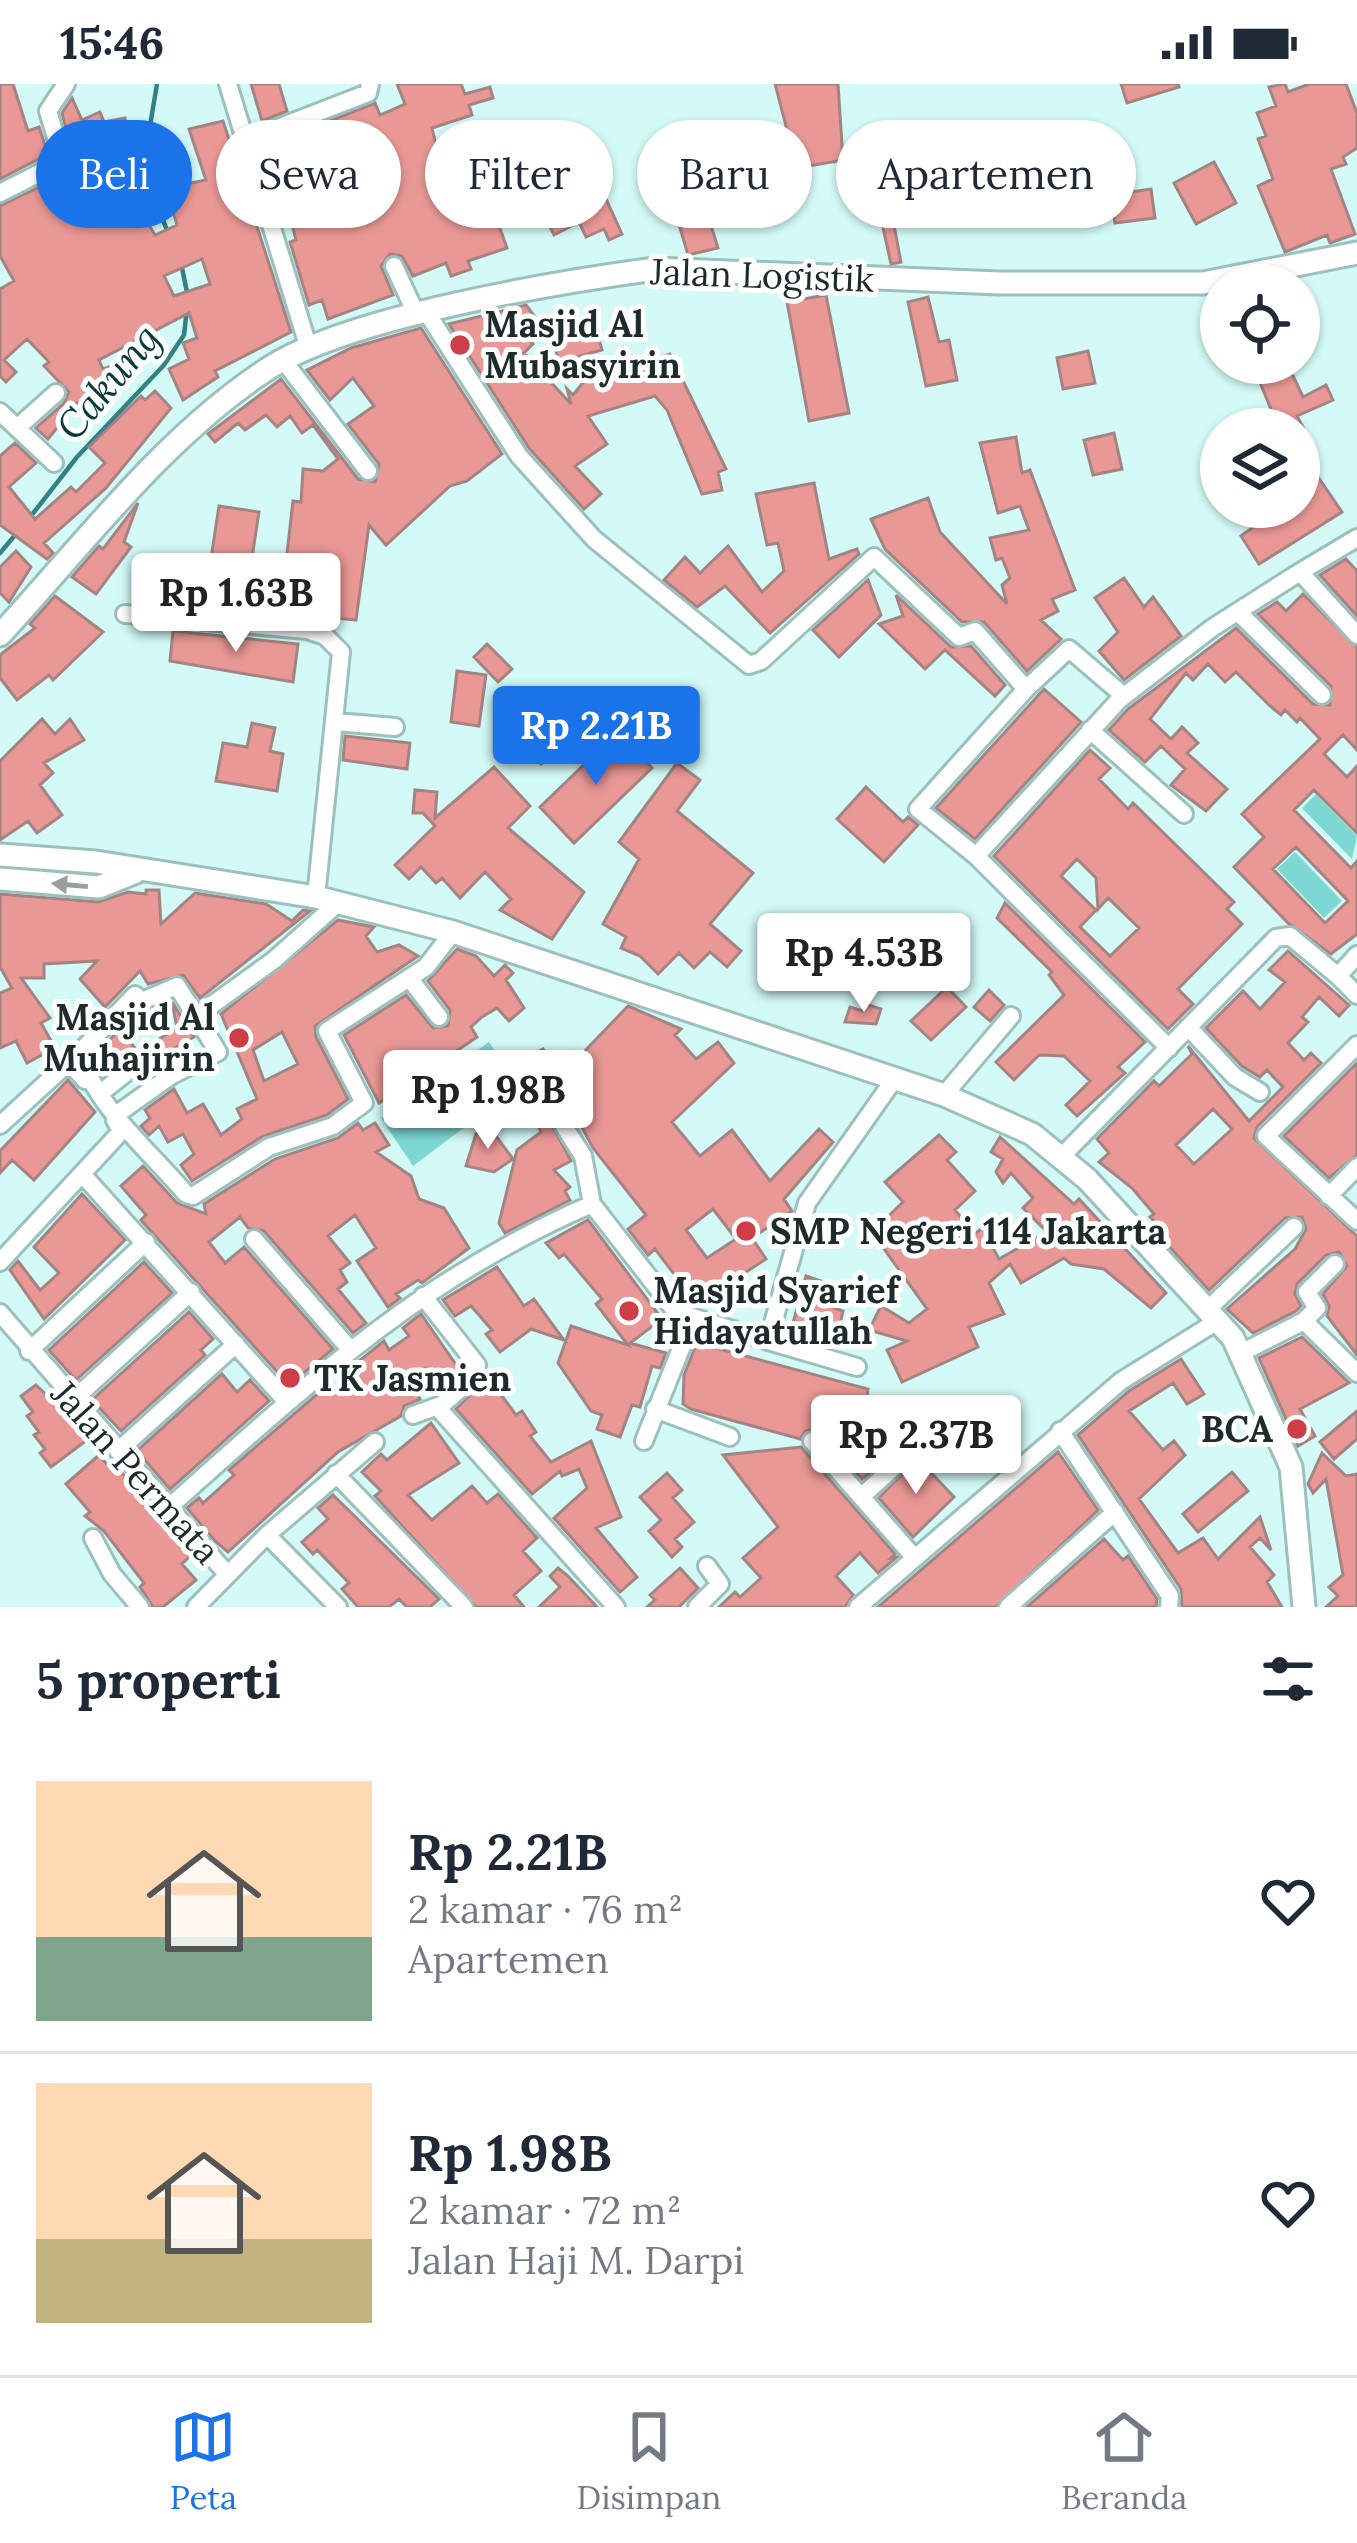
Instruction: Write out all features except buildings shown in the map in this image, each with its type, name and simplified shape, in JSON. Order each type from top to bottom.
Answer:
[{"type":"main road","name":"Jalan Logistik","points":[[0,635],[156,465],[235,394],[283,360],[422,314],[655,268],[999,284],[1203,284],[1357,253]]},
{"type":"main road","points":[[0,855],[96,862],[327,900],[453,932],[944,1095],[1017,1126],[1063,1156],[1214,1314],[1241,1353],[1291,1467],[1304,1607]]},
{"type":"main road","points":[[0,879],[99,887],[136,872]]},
{"type":"street","points":[[0,194],[63,161],[47,111],[66,84]]},
{"type":"street","points":[[229,84],[238,120]]},
{"type":"street","points":[[294,120],[373,87]]},
{"type":"street","points":[[271,228],[310,349]]},
{"type":"street","points":[[394,266],[519,456],[594,539],[746,663],[761,661],[874,556],[958,638],[975,631],[1026,687]]},
{"type":"street","points":[[283,360],[368,471]]},
{"type":"street","points":[[18,427],[56,393]]},
{"type":"street","points":[[0,412],[53,463]]},
{"type":"street","points":[[976,856],[1124,696],[1238,613],[1305,578],[1357,538]]},
{"type":"street","points":[[1305,578],[1357,634]]},
{"type":"street","points":[[1238,613],[1322,695]]},
{"type":"street","points":[[125,614],[326,636],[340,652],[327,900],[274,960],[198,1015]]},
{"type":"street","points":[[1124,696],[1069,649],[1026,687],[918,807],[976,856],[1168,1048]]},
{"type":"street","points":[[336,722],[394,728]]},
{"type":"street","points":[[1090,730],[1184,814]]},
{"type":"street","points":[[0,1125],[69,1062],[186,1194],[194,1196],[269,1147],[333,1126],[364,1103],[327,1031],[410,979],[437,957],[453,932]]},
{"type":"street","points":[[1063,1156],[1285,935],[1357,995]]},
{"type":"street","points":[[1338,976],[1357,955]]},
{"type":"street","points":[[410,979],[439,1017]]},
{"type":"street","points":[[0,1262],[82,1175],[119,1122],[172,1075],[214,1057],[216,1046],[177,986],[142,1001],[135,994],[80,1050],[85,1070],[119,1122]]},
{"type":"street","points":[[944,1095],[1011,1016]]},
{"type":"street","points":[[1188,1027],[1235,1077],[1260,1092]]},
{"type":"street","points":[[1357,1045],[1267,1132],[1357,1221]]},
{"type":"street","points":[[102,1092],[137,1064]]},
{"type":"street","points":[[768,1341],[807,1203],[893,1081]]},
{"type":"street","points":[[566,1117],[564,1126],[583,1156],[592,1204],[664,1300],[692,1321],[857,1367]]},
{"type":"street","points":[[1329,1196],[1357,1167]]},
{"type":"street","points":[[82,1175],[286,1402]]},
{"type":"street","points":[[167,1509],[348,1347],[423,1296],[592,1204]]},
{"type":"street","points":[[859,1607],[1060,1431],[1214,1314],[1294,1227]]},
{"type":"street","points":[[254,1239],[348,1347]]},
{"type":"street","points":[[29,1351],[146,1242]]},
{"type":"street","points":[[1241,1353],[1304,1321],[1317,1308],[1307,1292],[1335,1264]]},
{"type":"street","points":[[73,1400],[190,1292]]},
{"type":"street","points":[[412,1415],[438,1406],[477,1370],[423,1296]]},
{"type":"street","name":"Jalan Permata","points":[[0,1313],[227,1574]]},
{"type":"street","points":[[644,1441],[692,1321]]},
{"type":"street","points":[[1304,1321],[1357,1373]]},
{"type":"street","points":[[118,1451],[236,1344]]},
{"type":"street","points":[[438,1406],[616,1607]]},
{"type":"street","points":[[655,1409],[730,1437]]},
{"type":"street","points":[[1060,1431],[1170,1596],[1169,1607]]},
{"type":"street","points":[[812,1441],[914,1557]]},
{"type":"street","points":[[196,1607],[267,1535],[375,1442]]},
{"type":"street","points":[[862,1496],[905,1457]]},
{"type":"street","points":[[336,1474],[464,1607]]},
{"type":"street","points":[[1008,1607],[1115,1512]]},
{"type":"street","points":[[267,1535],[338,1607]]},
{"type":"street","points":[[93,1538],[112,1574],[140,1607]]},
{"type":"street","points":[[698,1607],[720,1584],[707,1566]]},
{"type":"shaded area","points":[[1316,794],[1357,836],[1352,859],[1302,808]]},
{"type":"shaded area","points":[[1295,852],[1342,901],[1324,918],[1277,869]]},
{"type":"shaded area","points":[[489,1042],[518,1087],[413,1166],[381,1118]]},
{"type":"waterway","name":"Cakung","points":[[157,84],[147,160],[169,235]]},
{"type":"waterway","name":"Cakung","points":[[182,268],[188,297]]},
{"type":"waterway","name":"Cakung","points":[[31,516],[77,457],[164,365],[184,335],[187,308]]},
{"type":"waterway","name":"Cakung","points":[[0,553],[16,534]]},
{"type":"place","name":"Masjid Al Mubasyirin","points":[[460,345]]},
{"type":"place","name":"Masjid Al Muhajirin","points":[[239,1038]]},
{"type":"place","name":"SMP Negeri 114 Jakarta","points":[[746,1231]]},
{"type":"place","name":"Masjid Syarief Hidayatullah","points":[[629,1311]]},
{"type":"place","name":"TK Jasmien","points":[[290,1378]]},
{"type":"place","name":"BCA","points":[[1297,1429]]}]
